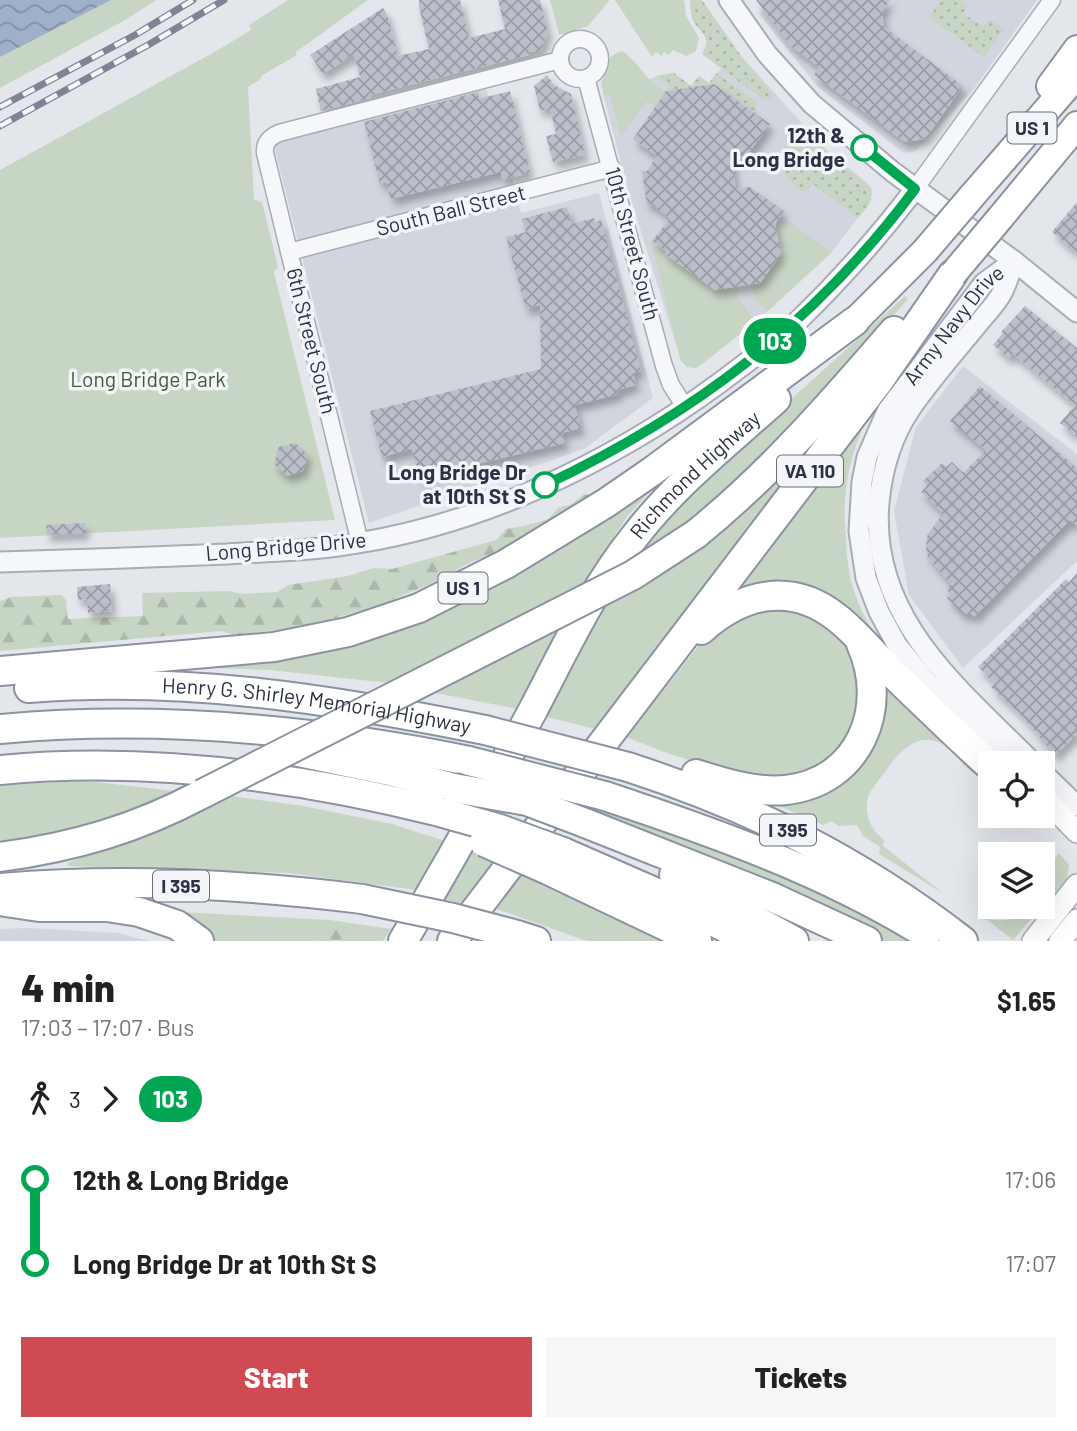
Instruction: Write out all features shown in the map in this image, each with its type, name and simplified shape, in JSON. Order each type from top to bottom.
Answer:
[{"type":"highway","points":[[980,188],[1077,49]]},
{"type":"highway","name":"Richmond Highway","points":[[403,941],[467,830],[581,620],[620,556],[681,484],[776,399],[925,251],[1077,75]]},
{"type":"highway","name":"US 1","points":[[0,857],[71,845],[140,824],[633,575],[696,534],[785,452],[900,324],[953,274],[1077,125]]},
{"type":"highway","points":[[1036,174],[1077,136]]},
{"type":"highway","name":"VA 110","points":[[452,941],[878,382],[953,274]]},
{"type":"highway","name":"US 1","points":[[0,671],[287,645],[348,632],[419,608],[506,564],[606,503],[855,321]]},
{"type":"highway","points":[[662,665],[730,607],[753,598],[790,597],[815,604],[835,616],[978,754]]},
{"type":"highway","points":[[628,767],[675,768],[714,780],[771,790],[796,788],[818,781],[838,768],[855,751],[869,722],[872,686],[868,662],[859,639]]},
{"type":"highway","name":"Henry G. Shirley Memorial Highway","points":[[0,690],[57,685],[133,684],[243,689],[361,706],[485,730],[628,767],[705,794],[807,839],[871,876],[962,941]]},
{"type":"highway","points":[[0,729],[111,723],[228,727],[341,738],[469,761],[605,796],[707,831],[809,872],[861,897],[937,941]]},
{"type":"highway","points":[[0,740],[130,734],[239,742],[333,758],[454,788],[527,801],[569,844],[697,941]]},
{"type":"highway","points":[[0,770],[58,766],[136,766],[211,771],[297,782],[365,805],[437,818],[484,842],[569,844],[641,859],[710,893],[794,941]]},
{"type":"highway","points":[[569,844],[751,941]]},
{"type":"highway","points":[[569,844],[772,897],[867,941]]},
{"type":"highway","name":"I 395","points":[[0,888],[71,884],[284,890],[362,899],[453,918],[527,939]]},
{"type":"highway","points":[[0,901],[39,907],[107,907],[139,912],[177,925],[199,941]]},
{"type":"main road","name":"Army Navy Drive","points":[[1055,799],[1077,832]]},
{"type":"main road","points":[[1033,941],[1077,885]]},
{"type":"main road","points":[[1060,941],[1077,920]]},
{"type":"street","points":[[729,0],[766,54],[797,89],[842,130],[1077,312]]},
{"type":"street","points":[[915,189],[1052,0]]},
{"type":"street","points":[[573,40],[586,40],[599,52],[600,63],[597,71],[586,78],[572,77],[566,73],[560,60],[564,48],[573,40]]},
{"type":"street","name":"6th Street South","points":[[360,543],[265,145],[279,133],[560,60]]},
{"type":"street","name":"10th Street South","points":[[586,78],[664,366],[674,391],[685,407]]},
{"type":"street","name":"South Ball Street","points":[[289,252],[612,168]]},
{"type":"street","name":"Long Bridge Drive","points":[[0,562],[276,551],[360,543],[426,528],[536,489],[625,445],[706,394],[800,319],[865,250],[915,189]]},
{"type":"street","name":"Army Navy Drive","points":[[1014,261],[984,283],[961,329],[895,415],[867,457],[859,506],[861,554],[866,579],[887,608],[1017,751]]},
{"type":"street","name":"Army Navy Drive","points":[[887,608],[897,645],[912,664],[997,751]]},
{"type":"street","name":"Army Navy Drive","points":[[1055,789],[1077,806]]},
{"type":"shaded area","points":[[769,0],[1037,0],[973,90],[916,151],[904,153],[818,87],[759,14]]},
{"type":"shaded area","points":[[736,50],[827,151],[865,181],[871,188],[872,195],[869,204],[830,254],[755,322],[700,366],[692,368],[681,361],[627,186],[604,97],[657,76],[674,73],[691,86],[699,76],[709,83]]},
{"type":"shaded area","points":[[486,87],[521,213],[599,193],[653,398],[584,449],[369,523],[273,142]]},
{"type":"shaded area","points":[[963,366],[1077,454],[1077,561],[963,668],[909,595],[894,511],[916,427]]},
{"type":"shaded area","points":[[0,929],[118,933],[149,941],[0,941]]},
{"type":"green space","points":[[0,0],[156,0],[125,20],[0,88]]},
{"type":"green space","name":"Long Bridge Park","points":[[288,0],[368,0],[296,52],[297,55],[261,76],[261,79],[248,87],[254,200],[262,202],[278,267],[274,272],[335,520],[0,538],[0,170],[218,50],[251,30],[249,25]]},
{"type":"green space","points":[[550,0],[609,1],[587,27],[559,34]]},
{"type":"green space","points":[[615,0],[684,0],[686,16],[699,38],[696,51],[686,56],[673,50],[669,55],[664,52],[662,56],[656,52],[652,57]]},
{"type":"green space","points":[[690,0],[702,0],[748,66],[773,95],[771,99],[764,100],[702,54],[705,37],[694,23]]},
{"type":"green space","points":[[941,0],[961,0],[968,5],[963,13],[983,27],[989,19],[1004,29],[984,57],[929,17]]},
{"type":"green space","points":[[622,51],[652,82],[666,91],[656,106],[647,101],[621,137],[610,96],[604,97],[601,83],[611,56]]},
{"type":"green space","points":[[674,73],[691,86],[699,76],[709,83],[716,73],[756,102],[758,115],[714,84],[666,91],[670,86],[657,76]]},
{"type":"green space","points":[[803,126],[827,151],[871,188],[870,201],[858,218],[813,184],[805,193],[783,170],[783,156],[791,138]]},
{"type":"green space","points":[[785,219],[832,252],[767,312],[754,297],[751,284],[760,283],[781,254],[785,253],[784,248],[780,249],[776,228],[780,227]]},
{"type":"green space","points":[[651,241],[665,250],[666,254],[736,287],[738,297],[755,322],[696,368],[687,367],[681,361]]},
{"type":"green space","points":[[905,296],[908,299],[773,448],[714,503],[677,531],[634,558],[664,520],[723,461]]},
{"type":"green space","points":[[874,401],[859,437],[850,469],[845,502],[846,549],[856,596],[891,661],[845,615],[732,594]]},
{"type":"green space","points":[[845,405],[595,729],[543,716],[603,605]]},
{"type":"green space","points":[[661,479],[626,518],[582,586],[389,683],[270,670],[189,667],[309,649]]},
{"type":"green space","points":[[597,493],[512,547],[471,562],[428,585],[379,605],[332,619],[233,635],[221,631],[0,651],[0,601],[12,597],[61,595],[66,600],[68,619],[143,616],[142,593],[277,592],[288,585],[348,576],[374,568],[392,569],[496,540],[506,529],[548,519],[559,507],[570,505],[583,495]]},
{"type":"green space","points":[[764,606],[813,611],[853,648],[863,702],[844,748],[810,774],[777,780],[749,779],[626,737],[708,634]]},
{"type":"green space","points":[[563,624],[517,709],[431,692]]},
{"type":"green space","points":[[879,673],[978,761],[978,777],[962,764],[966,759],[945,745],[926,740],[918,742],[900,753],[868,796],[868,815],[875,832],[885,841],[882,845],[944,894],[879,854],[880,847],[863,836],[857,825],[839,826],[831,821],[823,825],[761,798],[826,785]]},
{"type":"green space","points":[[95,782],[176,791],[90,825],[0,844],[0,786]]},
{"type":"green space","points":[[224,795],[303,806],[392,824],[445,841],[417,890],[289,873],[68,866],[67,863],[168,824]]},
{"type":"green space","points":[[598,803],[679,832],[833,896],[916,941],[882,941],[819,909],[590,812]]},
{"type":"green space","points":[[470,849],[494,860],[461,903],[441,898]]},
{"type":"green space","points":[[1059,853],[1069,865],[1067,878],[1070,881],[1055,896],[1055,877],[1055,858]]},
{"type":"green space","points":[[522,872],[669,941],[587,941],[494,908]]},
{"type":"green space","points":[[179,912],[330,920],[391,929],[383,941],[348,941],[348,936],[316,936],[318,941],[212,941]]},
{"type":"green space","points":[[986,919],[1031,919],[1013,940]]},
{"type":"green space","points":[[329,924],[348,936],[348,941],[318,941],[316,936]]},
{"type":"water","points":[[0,0],[111,0],[0,57]]},
{"type":"building","points":[[419,0],[460,0],[469,38],[505,29],[498,0],[540,0],[548,33],[540,52],[529,52],[529,55],[370,95],[371,98],[321,111],[316,89],[360,77],[354,54],[323,74],[310,55],[383,8],[398,56],[429,49]]},
{"type":"building","points":[[756,0],[890,0],[882,12],[884,27],[963,86],[925,139],[905,142],[814,75],[819,67],[791,46]]},
{"type":"building","points":[[547,75],[554,85],[571,94],[585,155],[553,162],[546,136],[556,134],[550,108],[540,111],[534,86]]},
{"type":"building","points":[[714,84],[770,124],[745,158],[732,160],[736,189],[750,187],[784,211],[775,224],[781,254],[760,283],[715,290],[665,254],[665,250],[652,241],[670,218],[651,204],[647,205],[642,171],[647,171],[657,156],[633,139],[666,91]]},
{"type":"building","points":[[510,91],[530,173],[502,180],[501,172],[391,199],[386,182],[380,184],[364,122],[478,92],[479,99]]},
{"type":"building","points":[[1077,202],[1077,253],[1052,232]]},
{"type":"building","points":[[567,207],[571,224],[594,218],[595,222],[601,220],[641,371],[633,373],[636,385],[618,390],[619,394],[575,405],[581,428],[562,433],[565,443],[419,478],[412,449],[382,457],[370,411],[541,369],[540,305],[526,309],[506,237],[526,232],[522,219]]},
{"type":"building","points":[[1025,306],[1077,348],[1077,437],[1060,423],[1075,405],[1013,354],[1009,358],[993,345]]},
{"type":"building","points":[[980,386],[1077,468],[1077,526],[1070,520],[974,617],[969,612],[965,616],[947,598],[951,594],[946,589],[951,584],[928,557],[927,536],[943,513],[921,492],[927,486],[923,481],[942,463],[946,467],[952,462],[963,473],[986,450],[950,421]]},
{"type":"building","points":[[295,443],[308,455],[303,471],[287,476],[274,464],[279,447]]},
{"type":"building","points":[[85,523],[86,533],[47,535],[46,525]]},
{"type":"building","points":[[1077,573],[1077,734],[1055,755],[1055,751],[1052,751],[1022,716],[991,687],[995,684],[978,667],[1066,579],[1069,582]]},
{"type":"building","points":[[110,584],[112,611],[88,613],[87,599],[78,600],[77,587]]},
{"type":"railway","points":[[0,107],[135,35],[193,0]]},
{"type":"railway","points":[[0,126],[224,0]]},
{"type":"bus line","name":"103","points":[[545,485],[596,461],[665,421],[706,394],[800,319],[865,250],[915,189],[864,148]]},
{"type":"place","name":"12th & Long Bridge","points":[[864,148]]},
{"type":"place","name":"Long Bridge Dr at 10th St S","points":[[545,485]]}]
